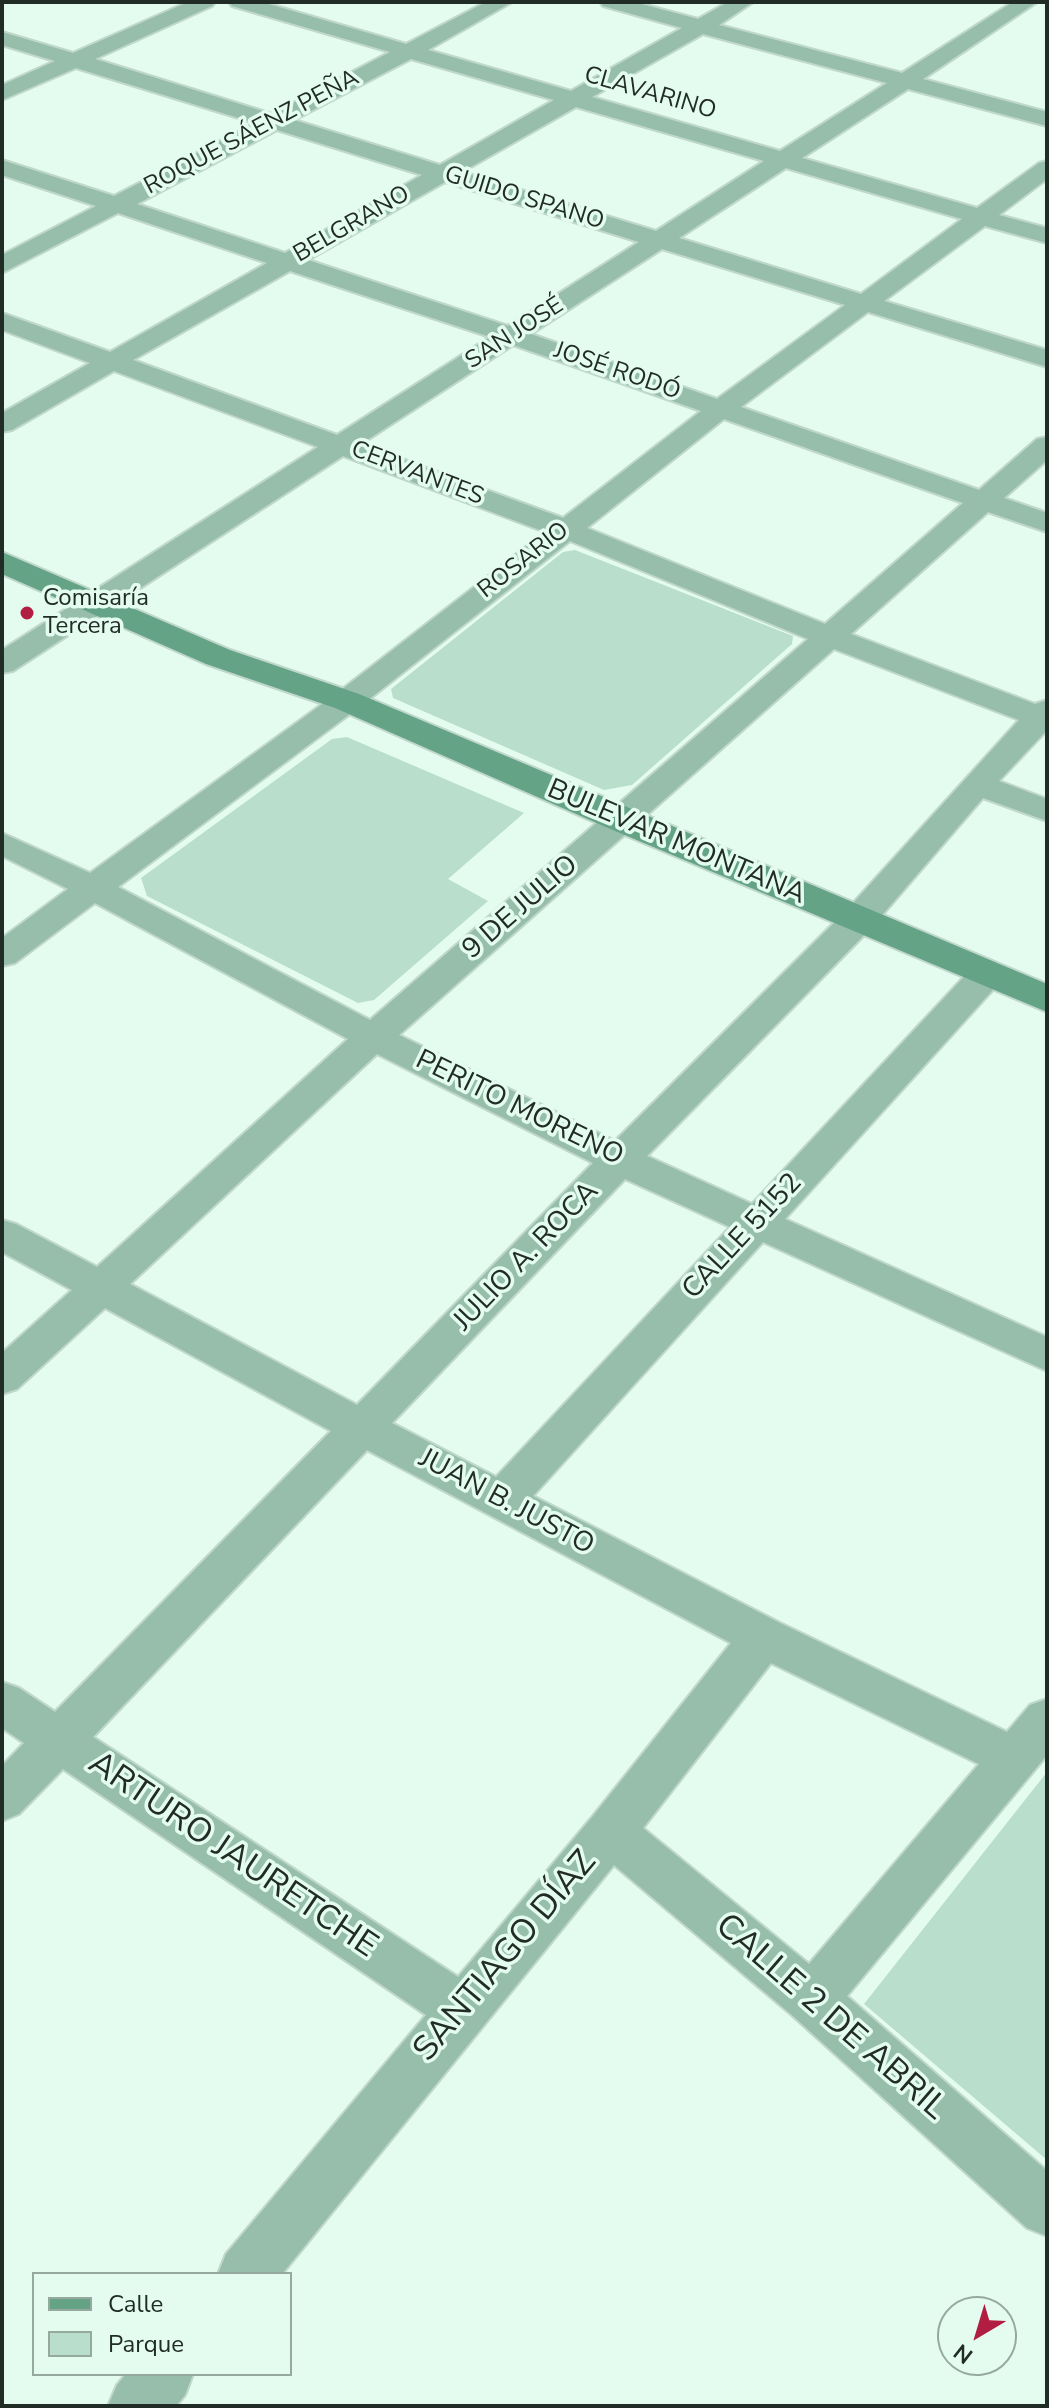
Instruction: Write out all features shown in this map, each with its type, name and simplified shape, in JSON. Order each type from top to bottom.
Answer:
[{"type":"main road","name":"BULEVAR MONTANA","points":[[2,542],[124,585],[224,634],[305,685]]},
{"type":"main road","name":"BULEVAR MONTANA","points":[[2,562],[218,657],[347,701],[1047,999]]},
{"type":"street","points":[[2,93],[205,2]]},
{"type":"street","name":"CLAVARINO","points":[[239,2],[1047,236]]},
{"type":"street","name":"ROQUE SÁENZ PEÑA","points":[[2,265],[502,2]]},
{"type":"street","points":[[610,2],[1047,119]]},
{"type":"street","name":"BELGRANO","points":[[2,424],[743,2]]},
{"type":"street","points":[[1016,3],[1047,13]]},
{"type":"street","name":"SAN JOSÉ","points":[[2,664],[784,160],[1016,3]]},
{"type":"street","name":"GUIDO SPANO","points":[[2,38],[1047,359]]},
{"type":"street","name":"JOSÉ RODÓ","points":[[2,167],[512,336],[1047,523]]},
{"type":"street","name":"ROSARIO","points":[[2,955],[347,701],[722,408],[1047,168]]},
{"type":"street","name":"CERVANTES","points":[[2,321],[565,529],[828,636],[1045,716]]},
{"type":"street","name":"9 DE JULIO","points":[[2,1378],[373,1037],[1047,445]]},
{"type":"street","name":"JULIO A. ROCA","points":[[2,1799],[620,1160],[858,920],[977,784],[1045,716]]},
{"type":"street","points":[[977,784],[1047,811]]},
{"type":"street","name":"PERITO MORENO","points":[[2,843],[373,1037],[620,1160],[1047,1355]]},
{"type":"street","name":"CALLE 5152","points":[[501,1501],[987,974]]},
{"type":"street","name":"JUAN B. JUSTO","points":[[2,1234],[363,1428],[763,1637],[1016,1759]]},
{"type":"street","name":"SANTIAGO DÍAZ","points":[[248,2272],[611,1832],[763,1637]]},
{"type":"street","name":"ARTURO JAURETCHE","points":[[2,1702],[462,2009]]},
{"type":"street","points":[[812,1999],[1047,1720]]},
{"type":"street","name":"CALLE 2 DE ABRIL","points":[[611,1832],[812,1999],[1047,2208]]},
{"type":"street","points":[[138,2406],[162,2376]]},
{"type":"green space","points":[[575,550],[793,636],[792,644],[632,785],[604,790],[393,698],[391,689],[563,552]]},
{"type":"green space","points":[[347,737],[524,813],[448,879],[488,901],[374,1000],[358,1003],[147,896],[141,878],[332,739]]},
{"type":"green space","points":[[1047,1772],[1047,2160],[864,2004]]},
{"type":"place","name":"Comisaría Tercera","points":[[27,613]]}]
